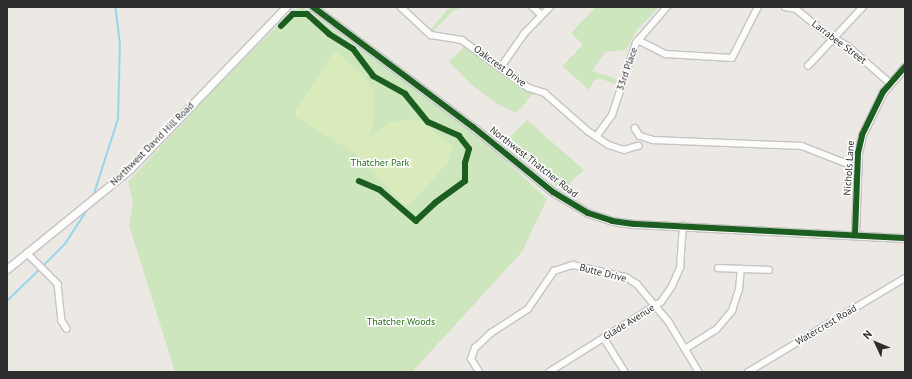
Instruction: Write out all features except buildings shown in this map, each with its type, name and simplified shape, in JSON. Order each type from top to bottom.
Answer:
[{"type":"street","name":"Northwest David Hill Road","points":[[7,269],[130,169],[286,7]]},
{"type":"street","name":"Northwest Thatcher Road","points":[[312,7],[428,92],[571,205],[612,221],[905,238]]},
{"type":"street","name":"Oakcrest Drive","points":[[401,7],[431,35],[462,40],[529,88],[545,93],[596,137],[616,149],[624,150],[638,146]]},
{"type":"street","points":[[533,7],[542,15]]},
{"type":"street","points":[[501,67],[524,34],[550,7]]},
{"type":"street","name":"33rd Place","points":[[596,137],[612,115],[629,57],[638,40],[667,7]]},
{"type":"street","points":[[638,40],[666,54],[732,58],[758,7]]},
{"type":"street","name":"Larrabee Street","points":[[785,7],[801,12],[833,38],[859,54],[890,83]]},
{"type":"street","points":[[808,66],[863,7]]},
{"type":"street","name":"Nichols Lane","points":[[855,236],[858,168],[862,136],[890,83],[905,67]]},
{"type":"street","points":[[635,128],[640,136],[653,140],[802,146],[858,168]]},
{"type":"street","name":"Glade Avenue","points":[[549,372],[656,306],[676,278],[683,226]]},
{"type":"street","points":[[27,253],[58,284],[62,321],[67,329]]},
{"type":"street","name":"Butte Drive","points":[[478,372],[471,359],[474,348],[491,333],[528,309],[549,276],[560,267],[573,265],[626,277],[637,284],[656,306],[685,349],[698,372]]},
{"type":"street","points":[[718,268],[769,270]]},
{"type":"street","points":[[685,349],[716,330],[732,311],[739,290],[741,270]]},
{"type":"street","name":"Watercrest Road","points":[[748,372],[905,278]]},
{"type":"street","points":[[604,338],[625,372]]},
{"type":"green space","points":[[303,7],[487,143],[547,199],[522,252],[412,372],[175,372],[129,225],[133,202],[128,182],[226,76],[292,11]]},
{"type":"green space","points":[[450,7],[465,7],[454,10],[432,32],[430,30]]},
{"type":"green space","points":[[596,7],[659,7],[637,30],[626,50],[605,52],[592,71],[617,79],[616,84],[598,78],[593,82],[589,90],[562,66],[583,45],[571,33]]},
{"type":"green space","points":[[466,45],[521,87],[534,93],[516,113],[496,103],[474,87],[449,62]]},
{"type":"green space","name":"Thatcher Park","points":[[335,50],[363,75],[374,92],[374,121],[368,138],[390,122],[414,119],[421,121],[454,147],[446,165],[409,205],[404,205],[356,154],[296,117],[295,111]]},
{"type":"green space","points":[[527,120],[584,170],[562,191],[504,142]]},
{"type":"waterway","points":[[94,194],[118,119],[120,45],[115,7]]},
{"type":"waterway","points":[[43,266],[65,244],[89,207]]},
{"type":"waterway","points":[[7,301],[40,269]]},
{"type":"cycle path","points":[[313,7],[473,127],[553,192],[588,213],[612,221],[634,224],[905,238]]},
{"type":"cycle path","points":[[281,26],[293,14],[307,14],[329,34],[353,49],[373,76],[405,94],[428,122],[459,136],[469,149],[465,163],[465,181],[435,203],[416,221],[380,190],[359,181]]},
{"type":"cycle path","points":[[855,235],[858,153],[862,135],[883,92],[905,67]]},
{"type":"park label","name":"Thatcher Woods","points":[[401,322]]}]
